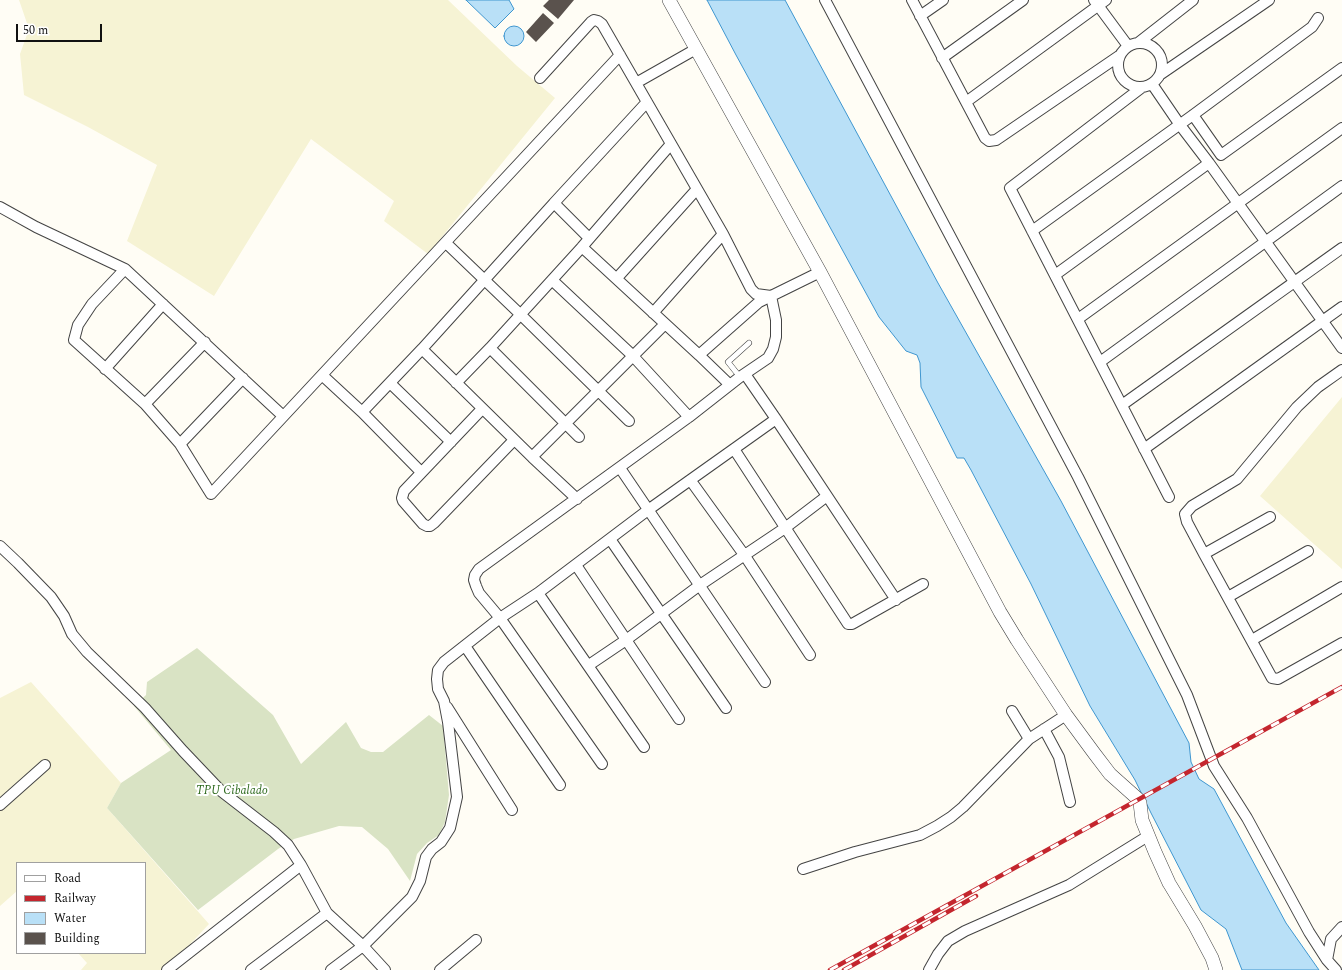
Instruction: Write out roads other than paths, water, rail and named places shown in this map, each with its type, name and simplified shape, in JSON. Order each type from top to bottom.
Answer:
[{"type":"street","points":[[669,0],[820,272],[1000,612],[1066,716],[1110,774],[1138,799],[1140,803],[1142,820],[1148,836],[1170,883],[1212,958],[1216,970]]},
{"type":"street","points":[[825,0],[1078,477],[1186,694],[1214,766],[1247,818],[1309,932],[1327,960],[1336,970]]},
{"type":"street","points":[[912,0],[985,138],[990,141],[993,141],[1119,56],[1128,46],[1138,42],[1194,0]]},
{"type":"street","points":[[920,16],[943,0]]},
{"type":"street","points":[[942,58],[1023,0]]},
{"type":"street","points":[[1169,497],[1010,188],[1141,88],[1152,84],[1161,74],[1269,0]]},
{"type":"street","points":[[966,102],[1100,2],[1128,46]]},
{"type":"street","points":[[1032,231],[1180,125],[1312,27],[1318,18]]},
{"type":"street","points":[[540,78],[591,22],[594,20],[602,24],[723,234],[751,289],[756,294],[771,296]]},
{"type":"street","points":[[1138,42],[1155,48],[1160,56],[1162,64],[1161,74]]},
{"type":"street","points":[[636,83],[696,49]]},
{"type":"street","points":[[125,269],[92,304],[78,325],[74,340],[88,351],[105,369],[145,404],[180,444],[211,494],[620,55]]},
{"type":"street","points":[[1119,56],[1118,71],[1121,78],[1133,87],[1141,88]]},
{"type":"street","points":[[1193,115],[1221,154],[1342,68]]},
{"type":"street","points":[[1152,84],[1180,125],[1296,282],[1342,348]]},
{"type":"street","points":[[362,412],[422,349],[647,102]]},
{"type":"street","points":[[1078,319],[1342,128]]},
{"type":"street","points":[[456,382],[490,348],[582,247],[672,144]]},
{"type":"street","points":[[1055,275],[1209,163]]},
{"type":"street","points":[[1100,362],[1342,186]]},
{"type":"street","points":[[617,278],[697,189]]},
{"type":"street","points":[[554,203],[589,238]]},
{"type":"street","points":[[0,207],[125,269],[283,416]]},
{"type":"street","points":[[653,313],[723,234]]},
{"type":"street","points":[[446,243],[629,421]]},
{"type":"street","points":[[582,247],[730,385]]},
{"type":"street","points":[[1122,405],[1342,248]]},
{"type":"street","points":[[699,355],[758,302],[820,272]]},
{"type":"street","points":[[552,280],[632,356],[689,417]]},
{"type":"street","points":[[602,764],[476,586],[474,580],[479,569],[620,468],[768,358],[773,348],[776,328],[771,296]]},
{"type":"street","points":[[105,369],[163,304]]},
{"type":"street","points":[[1144,449],[1342,307]]},
{"type":"street","points":[[532,457],[665,324]]},
{"type":"street","points":[[145,404],[205,342]]},
{"type":"street","points":[[490,348],[579,437]]},
{"type":"street","points":[[422,349],[514,440],[577,499]]},
{"type":"street","points":[[1342,370],[1318,387],[1297,407],[1237,479],[1188,509],[1186,514],[1186,518],[1204,554],[1252,640],[1270,676],[1276,679],[1342,643]]},
{"type":"street","points":[[322,375],[362,412],[421,472]]},
{"type":"street","points":[[742,376],[776,419],[896,600]]},
{"type":"street","points":[[180,444],[243,378]]},
{"type":"street","points":[[390,383],[451,442]]},
{"type":"street","points":[[482,409],[404,491],[402,498],[403,502],[423,524],[430,526],[434,523],[514,440]]},
{"type":"street","points":[[512,810],[444,701],[438,689],[436,679],[438,670],[444,662],[500,618],[538,593],[648,510],[691,481],[776,419]]},
{"type":"street","points":[[734,449],[848,624],[852,624],[923,584]]},
{"type":"street","points":[[620,468],[765,682]]},
{"type":"street","points":[[691,481],[745,556],[810,655]]},
{"type":"street","points":[[589,665],[626,640],[700,585],[785,528],[827,496]]},
{"type":"street","points":[[1204,554],[1270,518]]},
{"type":"street","points":[[610,539],[726,708]]},
{"type":"street","points":[[0,546],[18,562],[50,597],[64,616],[72,634],[87,652],[145,708],[221,791],[274,832],[288,846],[302,865],[327,913],[363,946],[385,970]]},
{"type":"street","points":[[1228,598],[1308,551]]},
{"type":"street","points":[[576,565],[678,719]]},
{"type":"street","points":[[1252,640],[1342,587]]},
{"type":"street","points":[[538,593],[644,747]]},
{"type":"street","points":[[465,646],[560,785]]},
{"type":"street","points":[[331,970],[363,946],[412,897],[420,881],[426,857],[432,849],[441,842],[450,828],[457,798],[453,759],[444,701]]},
{"type":"street","points":[[1012,712],[1029,738]]},
{"type":"street","points":[[803,869],[855,852],[920,835],[951,818],[1029,738],[1066,716]]},
{"type":"street","points":[[1044,729],[1058,757],[1070,802]]},
{"type":"street","points":[[0,805],[46,765]]},
{"type":"street","points":[[929,970],[938,954],[948,942],[965,931],[1069,885],[1148,836]]},
{"type":"street","points":[[166,970],[302,865]]},
{"type":"street","points":[[251,970],[327,913]]},
{"type":"street","points":[[1327,960],[1331,939],[1342,927]]},
{"type":"street","points":[[440,970],[476,940]]},
{"type":"lane","points":[[742,376],[728,362],[749,343]]},
{"type":"water","points":[[466,0],[509,0],[514,9],[495,28]]},
{"type":"water","points":[[707,0],[785,0],[938,283],[1061,501],[1189,743],[1191,762],[1199,779],[1214,789],[1286,923],[1319,970],[1242,970],[1226,929],[1201,910],[1135,780],[1090,706],[1031,584],[971,470],[964,458],[957,458],[921,387],[920,363],[917,355],[906,351],[879,317]]},
{"type":"water","points":[[514,26],[521,29],[524,36],[521,43],[514,46],[507,43],[504,36],[507,29]]},
{"type":"railway","points":[[830,970],[1342,687]]},
{"type":"railway","points":[[844,970],[976,896]]},
{"type":"park label","name":"TPU Cibalado","points":[[232,792]]}]
